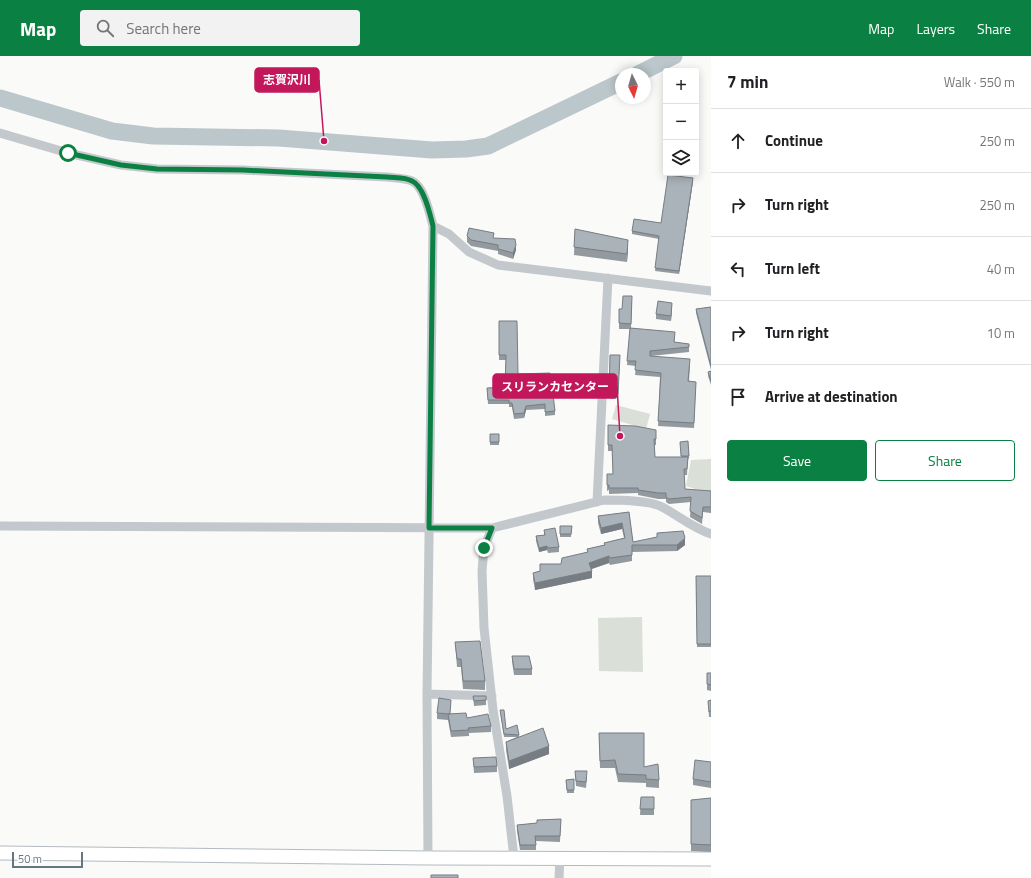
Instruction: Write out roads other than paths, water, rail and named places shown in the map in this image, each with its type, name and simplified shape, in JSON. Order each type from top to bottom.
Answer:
[{"type":"street","points":[[0,133],[68,153],[121,165],[157,169],[243,170],[406,179],[414,181],[423,193],[433,226],[427,694],[428,858]]},
{"type":"street","points":[[433,226],[449,234],[469,252],[498,265],[711,291]]},
{"type":"street","points":[[597,502],[608,278]]},
{"type":"street","points":[[0,526],[492,528],[604,500],[618,500],[642,502],[661,506],[699,530],[711,534]]},
{"type":"street","points":[[492,528],[484,548],[482,571],[484,628],[514,858]]},
{"type":"street","points":[[427,694],[492,696]]},
{"type":"street","points":[[0,853],[711,860]]},
{"type":"street","points":[[559,878],[560,858]]},
{"type":"waterway","points":[[650,68],[674,56]]},
{"type":"waterway","points":[[0,98],[112,131],[153,136],[279,138],[432,150],[466,149],[488,146],[615,85]]},
{"type":"place","name":"志賀沢川","points":[[324,141]]},
{"type":"place","name":"スリランカセンター","points":[[620,436]]}]
